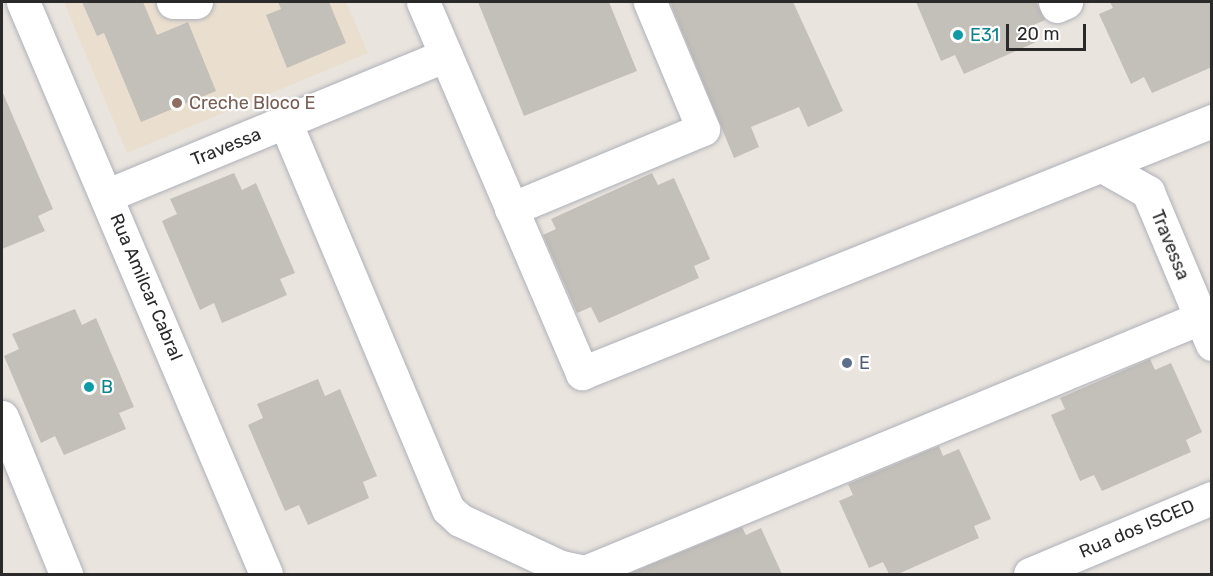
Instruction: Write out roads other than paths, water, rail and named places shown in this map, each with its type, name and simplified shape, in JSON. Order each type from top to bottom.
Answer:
[{"type":"street","points":[[173,2],[196,2]]},
{"type":"street","points":[[423,2],[444,56],[582,373],[1157,145],[1212,121]]},
{"type":"street","points":[[511,209],[702,129],[650,2]]},
{"type":"street","points":[[1055,2],[1057,6],[1066,2]]},
{"type":"street","name":"Rua Amilcar Cabral","points":[[18,13],[108,195],[266,574]]},
{"type":"street","name":"Travessa","points":[[108,195],[444,56]]},
{"type":"street","points":[[286,123],[448,509],[460,520],[561,567],[585,572],[1208,325]]},
{"type":"street","points":[[1148,192],[1157,145]]},
{"type":"street","name":"Travessa","points":[[1104,166],[1148,192],[1208,325]]},
{"type":"street","points":[[2,417],[66,574]]},
{"type":"street","name":"Rua dos ISCED","points":[[1030,574],[1212,498]]},
{"type":"place","name":"E31","points":[[958,35]]},
{"type":"place","name":"Creche Bloco E","points":[[177,103]]},
{"type":"place","name":"E","points":[[847,363]]},
{"type":"place","name":"B","points":[[89,387]]}]
